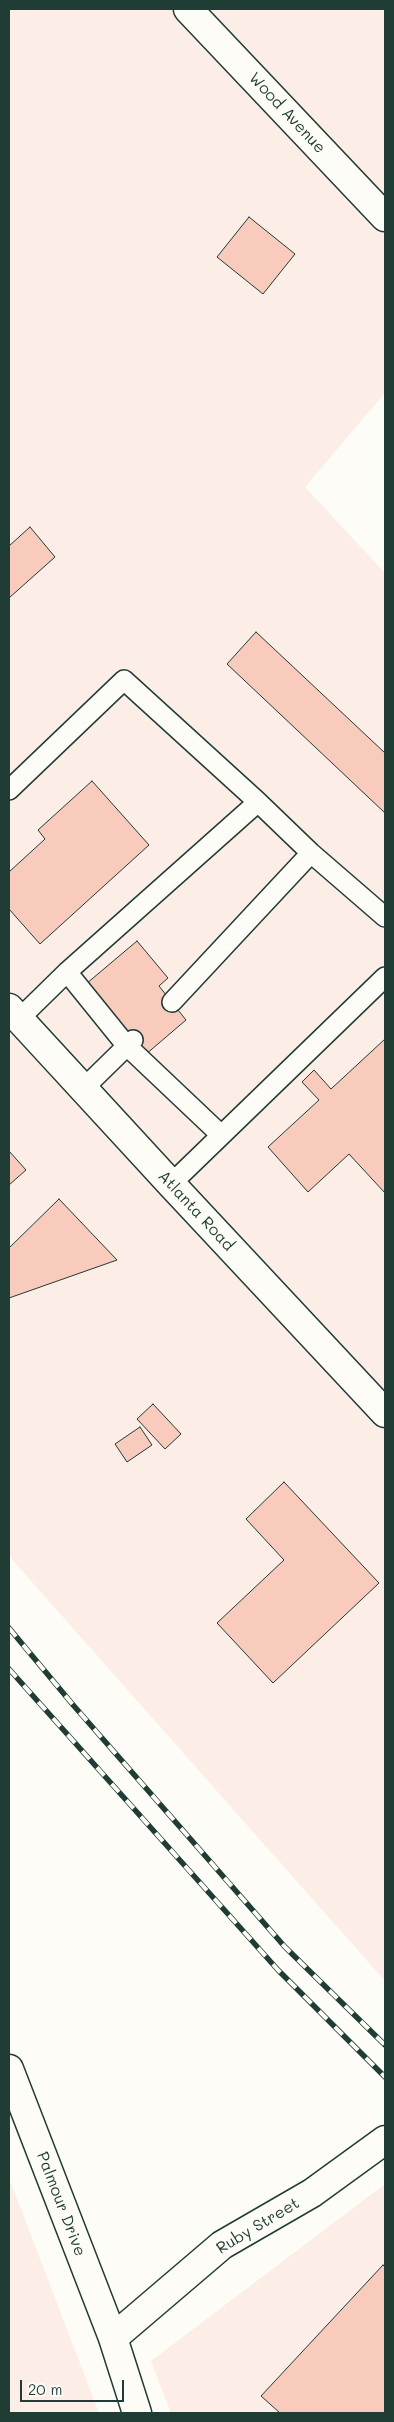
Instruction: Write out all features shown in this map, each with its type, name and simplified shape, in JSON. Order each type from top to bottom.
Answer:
[{"type":"street","name":"Wood Avenue","points":[[188,9],[385,217]]},
{"type":"street","name":"Atlanta Road","points":[[14,1013],[385,1412]]},
{"type":"street","name":"Palmour Drive","points":[[9,2070],[113,2338],[137,2413]]},
{"type":"street","name":"Ruby Street","points":[[113,2338],[222,2245],[312,2194],[385,2140]]},
{"type":"lane","points":[[9,790],[124,680],[311,853],[385,917]]},
{"type":"lane","points":[[14,1013],[67,972],[258,802]]},
{"type":"lane","points":[[172,1002],[311,853]]},
{"type":"lane","points":[[67,972],[129,1043],[221,1135]]},
{"type":"lane","points":[[171,1184],[385,977]]},
{"type":"lane","points":[[83,1089],[129,1043]]},
{"type":"shaded area","points":[[9,9],[385,9],[385,393],[305,487],[385,573],[385,1981],[9,1556]]},
{"type":"shaded area","points":[[9,2179],[18,2201],[99,2413],[9,2413]]},
{"type":"shaded area","points":[[385,2184],[385,2413],[171,2413],[151,2361]]},
{"type":"building","points":[[249,217],[295,254],[263,294],[217,257]]},
{"type":"building","points":[[30,527],[55,557],[9,598],[9,546]]},
{"type":"building","points":[[256,632],[385,753],[385,813],[227,664]]},
{"type":"building","points":[[92,781],[149,845],[40,944],[9,909],[9,872],[45,839],[38,830]]},
{"type":"building","points":[[137,941],[168,978],[159,986],[186,1020],[145,1055],[86,984]]},
{"type":"building","points":[[385,1039],[385,1193],[349,1154],[308,1192],[268,1147],[319,1100],[302,1082],[314,1070],[331,1089]]},
{"type":"building","points":[[9,1151],[26,1170],[9,1185]]},
{"type":"building","points":[[59,1199],[117,1260],[9,1298],[9,1248]]},
{"type":"building","points":[[153,1404],[181,1434],[165,1449],[137,1419]]},
{"type":"building","points":[[140,1427],[152,1445],[127,1462],[115,1444]]},
{"type":"building","points":[[284,1482],[379,1583],[273,1683],[217,1623],[284,1560],[246,1519]]},
{"type":"building","points":[[383,2265],[385,2267],[385,2413],[280,2413],[261,2396]]},
{"type":"railway","points":[[9,1628],[74,1706],[285,1947],[385,2045]]},
{"type":"railway","points":[[9,1669],[278,1970],[385,2077]]}]
